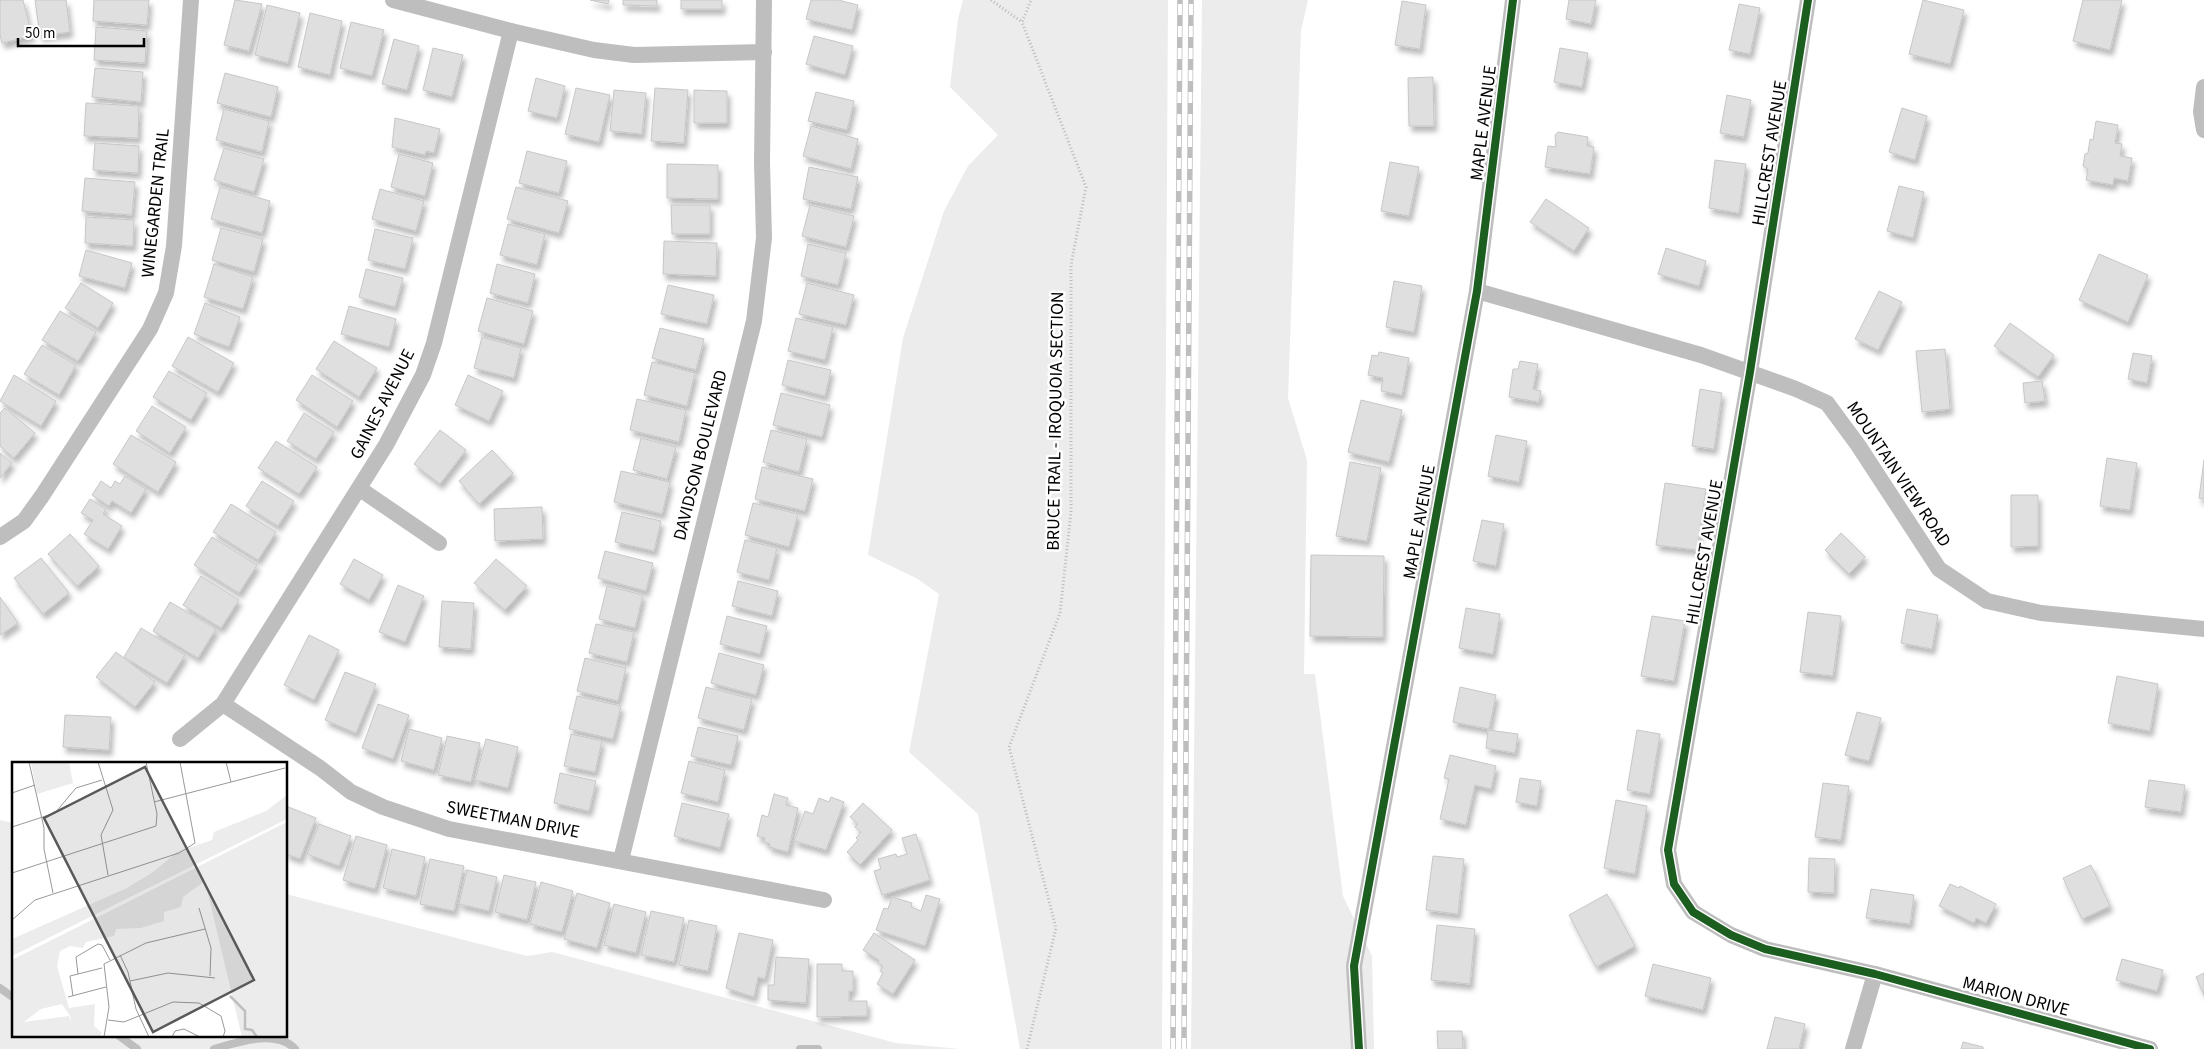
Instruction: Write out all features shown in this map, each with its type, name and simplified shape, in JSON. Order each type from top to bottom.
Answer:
[{"type":"street","name":"WINEGARDEN TRAIL","points":[[0,536],[24,521],[42,496],[150,329],[166,293],[174,246],[191,0]]},
{"type":"street","points":[[393,0],[510,31],[594,50],[634,55],[764,52]]},
{"type":"street","name":"DAVIDSON BOULEVARD","points":[[621,860],[754,321],[764,238],[762,162],[764,0]]},
{"type":"street","name":"MAPLE AVENUE","points":[[1359,1049],[1354,966],[1477,291],[1514,0]]},
{"type":"street","name":"HILLCREST AVENUE","points":[[1808,0],[1750,372],[1668,850],[1674,884],[1693,912],[1731,935],[1765,949],[1875,974]]},
{"type":"street","name":"GAINES AVENUE","points":[[180,739],[224,704],[360,489],[423,375],[434,343],[510,31]]},
{"type":"street","points":[[2204,87],[2201,112],[2204,130]]},
{"type":"street","name":"MOUNTAIN VIEW ROAD","points":[[1477,291],[1701,355],[1750,372],[1826,403],[1858,444],[1939,569],[1987,601],[2040,612],[2204,629]]},
{"type":"street","points":[[360,489],[439,543]]},
{"type":"street","name":"SWEETMAN DRIVE","points":[[224,704],[320,768],[351,792],[449,829],[621,860],[824,900]]},
{"type":"street","points":[[1853,1049],[1875,974]]},
{"type":"street","name":"MARION DRIVE","points":[[1875,974],[2150,1049]]},
{"type":"lane","points":[[0,988],[12,997]]},
{"type":"lane","points":[[119,1036],[137,1049]]},
{"type":"lane","points":[[214,1049],[234,1042],[265,1039],[286,1042],[295,1049]]},
{"type":"lane","points":[[800,1049],[818,1049]]},
{"type":"path","points":[[991,0],[1022,22],[1031,0]]},
{"type":"shaded area","points":[[963,0],[1168,0],[1162,1049],[1020,1049],[978,814],[909,752],[939,594],[916,578],[868,555],[903,338],[944,211],[968,166],[998,135],[950,87],[958,19]]},
{"type":"shaded area","points":[[1202,0],[1308,0],[1301,31],[1288,398],[1307,460],[1304,674],[1315,674],[1343,896],[1372,956],[1374,1049],[1191,1049]]},
{"type":"shaded area","points":[[0,820],[12,823],[12,1036],[288,1036],[288,895],[527,956],[552,952],[896,1043],[960,1049],[0,1049]]},
{"type":"building","points":[[0,0],[23,0],[32,36],[2,43],[0,35]]},
{"type":"building","points":[[35,0],[66,0],[70,32],[40,36]]},
{"type":"building","points":[[94,0],[149,0],[147,25],[93,21]]},
{"type":"building","points":[[235,0],[262,4],[249,51],[224,45]]},
{"type":"building","points":[[590,0],[609,0],[608,4]]},
{"type":"building","points":[[623,0],[657,0],[657,6],[623,5]]},
{"type":"building","points":[[681,0],[722,0],[722,9],[681,9]]},
{"type":"building","points":[[811,0],[838,0],[858,5],[852,30],[806,19]]},
{"type":"building","points":[[1569,0],[1596,0],[1591,24],[1566,19]]},
{"type":"building","points":[[1923,0],[1964,10],[1950,64],[1909,54]]},
{"type":"building","points":[[2083,0],[2122,0],[2110,50],[2073,41]]},
{"type":"building","points":[[1402,1],[1426,5],[1420,49],[1395,45]]},
{"type":"building","points":[[1739,4],[1760,8],[1750,54],[1729,50]]},
{"type":"building","points":[[267,5],[300,13],[288,63],[255,55]]},
{"type":"building","points":[[310,13],[342,21],[330,75],[298,67]]},
{"type":"building","points":[[351,22],[384,30],[372,76],[340,68]]},
{"type":"building","points":[[96,27],[147,31],[145,63],[94,60]]},
{"type":"building","points":[[814,36],[853,46],[845,75],[806,64]]},
{"type":"building","points":[[394,39],[419,46],[407,90],[382,84]]},
{"type":"building","points":[[433,48],[463,55],[452,97],[423,90]]},
{"type":"building","points":[[1560,48],[1588,53],[1582,87],[1554,82]]},
{"type":"building","points":[[95,68],[143,72],[141,102],[92,97]]},
{"type":"building","points":[[225,73],[278,87],[271,117],[217,103]]},
{"type":"building","points":[[1433,77],[1434,126],[1409,126],[1408,78]]},
{"type":"building","points":[[536,78],[565,86],[557,118],[528,111]]},
{"type":"building","points":[[576,88],[610,95],[599,142],[565,134]]},
{"type":"building","points":[[655,88],[688,90],[684,143],[651,141]]},
{"type":"building","points":[[614,90],[646,93],[642,134],[610,131]]},
{"type":"building","points":[[694,90],[727,91],[727,123],[694,123]]},
{"type":"building","points":[[816,92],[854,101],[847,130],[808,121]]},
{"type":"building","points":[[1727,95],[1751,100],[1744,137],[1720,133]]},
{"type":"building","points":[[86,103],[139,106],[138,138],[84,136]]},
{"type":"building","points":[[1902,108],[1927,116],[1915,160],[1889,152]]},
{"type":"building","points":[[224,109],[269,121],[262,152],[216,140]]},
{"type":"building","points":[[395,118],[440,129],[434,153],[426,151],[425,155],[392,147]]},
{"type":"building","points":[[2096,121],[2118,125],[2115,143],[2122,144],[2120,156],[2132,158],[2128,181],[2114,178],[2113,185],[2086,180],[2088,169],[2083,166],[2085,154],[2088,153],[2090,139],[2093,140]]},
{"type":"building","points":[[811,126],[858,139],[851,169],[803,156]]},
{"type":"building","points":[[1558,132],[1588,137],[1587,146],[1594,147],[1590,174],[1545,167],[1548,146],[1556,147],[1555,135]]},
{"type":"building","points":[[95,143],[139,146],[138,173],[93,170]]},
{"type":"building","points":[[224,148],[264,159],[254,192],[214,180]]},
{"type":"building","points":[[527,151],[567,161],[559,193],[519,183]]},
{"type":"building","points":[[399,154],[433,163],[425,196],[391,187]]},
{"type":"building","points":[[1715,160],[1746,164],[1739,213],[1709,208]]},
{"type":"building","points":[[1390,162],[1419,167],[1409,216],[1381,211]]},
{"type":"building","points":[[667,164],[718,165],[718,199],[667,198]]},
{"type":"building","points":[[809,167],[858,177],[851,209],[803,199]]},
{"type":"building","points":[[85,178],[135,182],[132,215],[82,211]]},
{"type":"building","points":[[1899,186],[1924,192],[1913,238],[1887,231]]},
{"type":"building","points":[[220,187],[270,201],[262,233],[211,219]]},
{"type":"building","points":[[516,187],[568,201],[559,233],[507,219]]},
{"type":"building","points":[[380,189],[424,201],[416,231],[372,219]]},
{"type":"building","points":[[1546,199],[1589,228],[1574,251],[1530,222]]},
{"type":"building","points":[[671,205],[710,205],[710,234],[672,234]]},
{"type":"building","points":[[810,205],[854,216],[846,247],[802,236]]},
{"type":"building","points":[[86,217],[134,220],[133,246],[85,243]]},
{"type":"building","points":[[508,224],[545,234],[537,265],[500,255]]},
{"type":"building","points":[[221,228],[263,239],[254,272],[212,260]]},
{"type":"building","points":[[375,229],[413,238],[405,269],[368,260]]},
{"type":"building","points":[[664,241],[717,243],[716,276],[663,274]]},
{"type":"building","points":[[808,244],[846,253],[838,285],[801,276]]},
{"type":"building","points":[[1666,248],[1706,261],[1699,286],[1658,274]]},
{"type":"building","points":[[86,250],[132,263],[125,288],[79,276]]},
{"type":"building","points":[[2099,254],[2148,275],[2128,322],[2079,300]]},
{"type":"building","points":[[214,264],[253,277],[243,309],[204,297]]},
{"type":"building","points":[[497,264],[535,274],[528,303],[490,293]]},
{"type":"building","points":[[366,269],[403,278],[395,307],[359,297]]},
{"type":"building","points":[[1394,281],[1422,286],[1414,332],[1386,327]]},
{"type":"building","points":[[81,283],[113,303],[98,328],[65,308]]},
{"type":"building","points":[[807,283],[854,295],[846,325],[799,314]]},
{"type":"building","points":[[668,285],[714,295],[707,324],[661,314]]},
{"type":"building","points":[[1879,291],[1902,302],[1878,350],[1855,339]]},
{"type":"building","points":[[487,298],[533,311],[524,344],[478,331]]},
{"type":"building","points":[[205,303],[240,317],[229,347],[194,334]]},
{"type":"building","points":[[349,306],[396,319],[389,347],[341,334]]},
{"type":"building","points":[[60,311],[96,332],[78,361],[42,340]]},
{"type":"building","points":[[796,318],[833,327],[825,360],[788,351]]},
{"type":"building","points":[[2010,323],[2054,355],[2038,377],[1994,346]]},
{"type":"building","points":[[660,328],[704,339],[696,370],[652,358]]},
{"type":"building","points":[[188,337],[234,363],[218,392],[172,366]]},
{"type":"building","points":[[482,337],[521,348],[514,378],[474,368]]},
{"type":"building","points":[[334,341],[377,368],[359,397],[316,369]]},
{"type":"building","points":[[42,345],[76,365],[59,395],[24,374]]},
{"type":"building","points":[[1945,349],[1950,409],[1922,412],[1916,351]]},
{"type":"building","points":[[1379,352],[1409,358],[1402,395],[1381,391],[1383,378],[1368,375],[1372,355],[1378,356]]},
{"type":"building","points":[[2133,353],[2152,356],[2147,383],[2128,379]]},
{"type":"building","points":[[788,360],[831,370],[825,396],[782,385]]},
{"type":"building","points":[[1520,361],[1538,364],[1533,389],[1541,391],[1539,402],[1509,397],[1513,369],[1518,369]]},
{"type":"building","points":[[652,362],[695,373],[687,406],[644,395]]},
{"type":"building","points":[[169,371],[207,393],[191,420],[153,397]]},
{"type":"building","points":[[14,375],[56,401],[41,426],[0,401]]},
{"type":"building","points":[[312,375],[353,401],[337,427],[296,400]]},
{"type":"building","points":[[468,375],[503,391],[489,421],[455,405]]},
{"type":"building","points":[[2042,381],[2045,401],[2025,403],[2023,383]]},
{"type":"building","points":[[1700,389],[1722,393],[1714,449],[1692,446]]},
{"type":"building","points":[[781,393],[830,405],[822,437],[773,425]]},
{"type":"building","points":[[637,399],[686,410],[679,442],[630,430]]},
{"type":"building","points":[[1361,400],[1402,410],[1389,462],[1348,452]]},
{"type":"building","points":[[152,406],[186,427],[170,453],[136,431]]},
{"type":"building","points":[[5,408],[35,433],[14,458],[0,446],[0,413]]},
{"type":"building","points":[[304,413],[334,432],[316,459],[287,441]]},
{"type":"building","points":[[440,430],[466,450],[440,484],[414,464]]},
{"type":"building","points":[[771,430],[807,439],[799,472],[763,462]]},
{"type":"building","points":[[131,435],[176,462],[158,492],[113,464]]},
{"type":"building","points":[[1496,435],[1527,441],[1519,482],[1488,476]]},
{"type":"building","points":[[641,438],[676,447],[667,479],[633,470]]},
{"type":"building","points":[[276,441],[317,467],[299,494],[258,468]]},
{"type":"building","points":[[492,450],[513,473],[479,504],[459,481]]},
{"type":"building","points":[[0,453],[12,463],[0,478]]},
{"type":"building","points":[[2107,458],[2137,463],[2130,510],[2100,506]]},
{"type":"building","points":[[2204,460],[2204,499],[2199,498]]},
{"type":"building","points":[[1350,462],[1381,468],[1367,541],[1336,536]]},
{"type":"building","points":[[762,467],[813,479],[805,511],[755,499]]},
{"type":"building","points":[[621,471],[670,482],[662,514],[614,502]]},
{"type":"building","points":[[125,476],[146,489],[131,513],[112,501],[109,506],[92,495],[101,481],[111,488],[115,481],[120,484]]},
{"type":"building","points":[[262,481],[294,501],[278,526],[246,506]]},
{"type":"building","points":[[1665,483],[1706,489],[1697,550],[1656,545]]},
{"type":"building","points":[[2011,495],[2038,495],[2038,546],[2011,547]]},
{"type":"building","points":[[90,499],[106,509],[103,514],[122,526],[108,549],[84,534],[93,520],[81,513]]},
{"type":"building","points":[[753,503],[798,514],[789,547],[745,535]]},
{"type":"building","points":[[231,504],[276,532],[258,560],[213,532]]},
{"type":"building","points":[[542,507],[543,539],[495,541],[494,509]]},
{"type":"building","points":[[622,512],[661,521],[654,551],[615,542]]},
{"type":"building","points":[[1482,520],[1504,524],[1496,566],[1473,561]]},
{"type":"building","points":[[1841,533],[1865,557],[1849,574],[1825,550]]},
{"type":"building","points":[[70,534],[99,566],[77,586],[48,554]]},
{"type":"building","points":[[212,537],[257,565],[239,593],[194,565]]},
{"type":"building","points":[[745,540],[777,548],[769,580],[737,572]]},
{"type":"building","points":[[605,551],[653,563],[646,591],[598,578]]},
{"type":"building","points":[[1311,555],[1384,556],[1383,637],[1310,636]]},
{"type":"building","points":[[41,558],[69,593],[43,614],[14,578]]},
{"type":"building","points":[[354,559],[383,575],[369,600],[340,584]]},
{"type":"building","points":[[496,559],[527,586],[505,610],[474,583]]},
{"type":"building","points":[[201,576],[239,600],[221,628],[183,605]]},
{"type":"building","points":[[738,581],[778,591],[772,616],[732,606]]},
{"type":"building","points":[[398,585],[424,596],[405,642],[379,632]]},
{"type":"building","points":[[607,586],[643,595],[635,628],[599,619]]},
{"type":"building","points":[[0,597],[18,623],[0,635]]},
{"type":"building","points":[[442,601],[474,603],[471,649],[439,647]]},
{"type":"building","points":[[170,602],[216,629],[198,658],[153,631]]},
{"type":"building","points":[[1466,608],[1500,614],[1493,654],[1459,648]]},
{"type":"building","points":[[1907,609],[1938,615],[1932,649],[1901,643]]},
{"type":"building","points":[[1808,612],[1841,616],[1833,676],[1800,672]]},
{"type":"building","points":[[727,616],[767,626],[760,654],[720,644]]},
{"type":"building","points":[[1652,616],[1685,621],[1674,681],[1641,676]]},
{"type":"building","points":[[596,624],[634,632],[627,662],[589,653]]},
{"type":"building","points":[[141,628],[185,655],[167,683],[124,657]]},
{"type":"building","points":[[309,635],[339,650],[314,700],[284,685]]},
{"type":"building","points":[[116,652],[155,682],[135,707],[96,677]]},
{"type":"building","points":[[719,653],[764,665],[756,695],[711,683]]},
{"type":"building","points":[[585,658],[626,668],[618,701],[577,691]]},
{"type":"building","points":[[345,672],[376,684],[356,733],[325,720]]},
{"type":"building","points":[[2117,676],[2158,684],[2150,731],[2108,723]]},
{"type":"building","points":[[706,687],[752,699],[744,730],[698,718]]},
{"type":"building","points":[[1460,687],[1496,695],[1489,729],[1453,722]]},
{"type":"building","points":[[577,696],[621,706],[613,739],[569,729]]},
{"type":"building","points":[[378,704],[409,715],[393,759],[362,748]]},
{"type":"building","points":[[1857,712],[1881,718],[1869,761],[1845,755]]},
{"type":"building","points":[[65,715],[111,717],[109,750],[63,747]]},
{"type":"building","points":[[698,727],[738,736],[731,765],[691,756]]},
{"type":"building","points":[[409,729],[442,738],[434,770],[401,761]]},
{"type":"building","points":[[1488,730],[1518,734],[1515,753],[1486,748]]},
{"type":"building","points":[[1637,730],[1660,734],[1650,794],[1627,790]]},
{"type":"building","points":[[571,734],[602,741],[595,772],[564,766]]},
{"type":"building","points":[[447,736],[480,743],[471,782],[438,775]]},
{"type":"building","points":[[486,739],[518,747],[508,788],[475,780]]},
{"type":"building","points":[[1450,755],[1496,766],[1491,789],[1475,785],[1466,825],[1440,819],[1449,779],[1444,778]]},
{"type":"building","points":[[689,761],[725,770],[718,802],[681,793]]},
{"type":"building","points":[[560,773],[596,781],[589,811],[554,803]]},
{"type":"building","points":[[1520,778],[1541,781],[1537,806],[1516,802]]},
{"type":"building","points":[[2149,780],[2185,785],[2181,812],[2145,807]]},
{"type":"building","points":[[1823,783],[1849,786],[1841,840],[1815,837]]},
{"type":"building","points":[[774,794],[788,798],[786,805],[798,808],[788,852],[769,847],[770,844],[764,842],[765,838],[757,836],[762,815],[768,817]]},
{"type":"building","points":[[831,797],[844,802],[826,850],[794,841],[805,811],[813,814],[819,798],[829,802]]},
{"type":"building","points":[[1616,800],[1647,806],[1635,874],[1604,868]]},
{"type":"building","points":[[682,803],[729,814],[720,848],[674,836]]},
{"type":"building","points":[[863,803],[892,830],[860,865],[847,852],[858,840],[856,838],[861,832],[855,827],[858,824],[850,817]]},
{"type":"building","points":[[288,807],[316,818],[300,859],[288,855]]},
{"type":"building","points":[[319,824],[351,836],[339,866],[307,854]]},
{"type":"building","points":[[916,834],[930,880],[882,895],[874,871],[881,869],[878,859],[896,854],[897,857],[907,854],[902,838]]},
{"type":"building","points":[[356,836],[387,845],[375,889],[343,880]]},
{"type":"building","points":[[392,849],[425,857],[416,896],[383,888]]},
{"type":"building","points":[[1433,856],[1464,859],[1458,914],[1426,910]]},
{"type":"building","points":[[1809,858],[1835,859],[1834,893],[1808,892]]},
{"type":"building","points":[[430,859],[464,866],[454,911],[420,904]]},
{"type":"building","points":[[2091,865],[2110,906],[2082,919],[2063,878]]},
{"type":"building","points":[[467,870],[497,877],[489,911],[459,904]]},
{"type":"building","points":[[504,875],[536,882],[527,920],[495,912]]},
{"type":"building","points":[[541,882],[573,891],[562,932],[530,924]]},
{"type":"building","points":[[1950,884],[1959,888],[1960,886],[1996,904],[1986,923],[1976,918],[1974,923],[1939,906]]},
{"type":"building","points":[[1871,889],[1914,895],[1910,924],[1866,918]]},
{"type":"building","points":[[577,893],[610,903],[597,948],[564,939]]},
{"type":"building","points":[[1607,894],[1635,946],[1596,967],[1569,915]]},
{"type":"building","points":[[926,895],[940,899],[925,946],[876,930],[884,908],[888,909],[892,897],[912,903],[911,907],[921,911]]},
{"type":"building","points":[[614,904],[646,912],[636,953],[604,945]]},
{"type":"building","points":[[651,911],[684,918],[674,962],[641,955]]},
{"type":"building","points":[[689,920],[717,926],[708,971],[679,965]]},
{"type":"building","points":[[1437,925],[1475,929],[1470,984],[1431,980]]},
{"type":"building","points":[[739,933],[773,940],[765,979],[758,977],[754,997],[726,988]]},
{"type":"building","points":[[874,933],[915,960],[893,994],[877,984],[883,973],[880,971],[883,966],[878,963],[879,960],[863,950]]},
{"type":"building","points":[[776,957],[809,959],[806,1003],[768,1000],[768,985],[774,985]]},
{"type":"building","points":[[2122,959],[2163,970],[2157,991],[2116,980]]},
{"type":"building","points":[[817,964],[842,964],[842,971],[853,971],[853,991],[849,991],[849,1001],[867,1001],[867,1016],[817,1017]]},
{"type":"building","points":[[1653,964],[1711,978],[1703,1010],[1645,996]]},
{"type":"building","points":[[2204,973],[2204,995],[2196,977]]},
{"type":"building","points":[[1775,1017],[1805,1024],[1799,1049],[1767,1049]]},
{"type":"building","points":[[1437,1031],[1462,1031],[1463,1049],[1438,1049]]},
{"type":"building","points":[[1963,1042],[1983,1047],[1983,1049],[1961,1049]]},
{"type":"railway","points":[[1173,1049],[1180,0]]},
{"type":"railway","points":[[1184,1049],[1191,0]]},
{"type":"cycle path","points":[[1359,1049],[1354,966],[1477,291],[1513,0]]},
{"type":"cycle path","points":[[1808,0],[1750,372],[1668,850],[1674,884],[1693,912],[1731,935],[1765,949],[1875,974],[2150,1049]]}]
